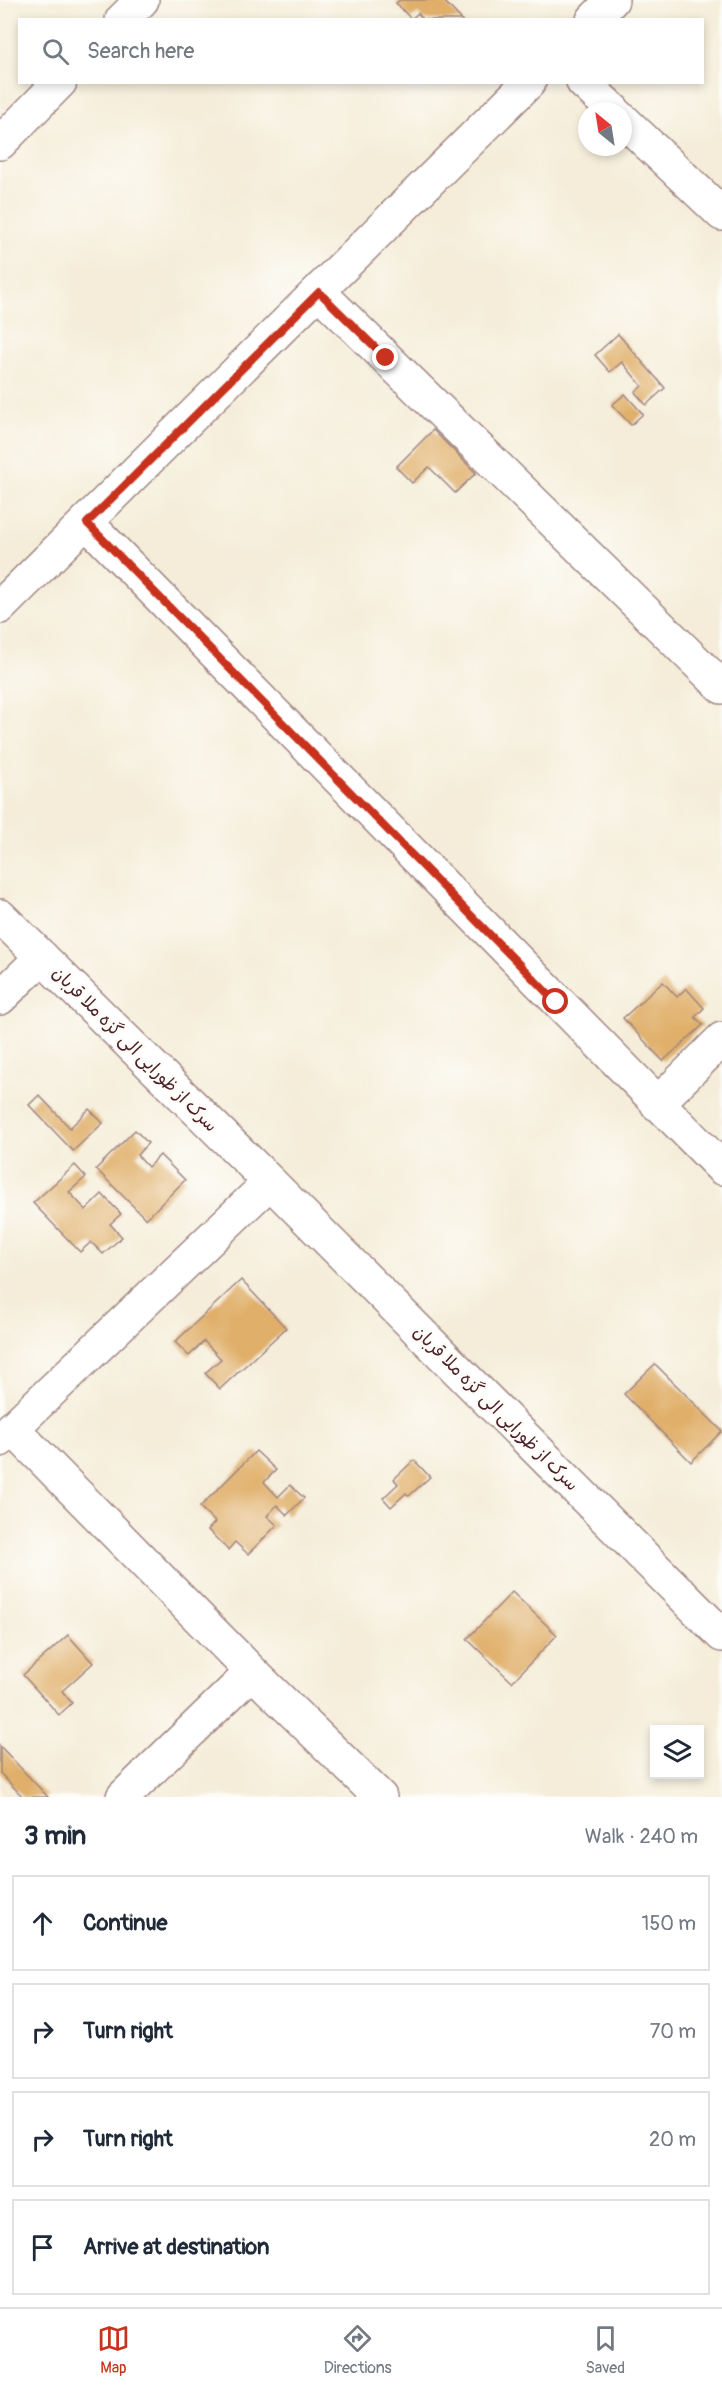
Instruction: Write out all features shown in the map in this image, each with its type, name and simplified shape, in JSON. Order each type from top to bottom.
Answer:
[{"type":"street","points":[[124,18],[142,0]]},
{"type":"street","points":[[595,18],[612,0]]},
{"type":"street","points":[[0,142],[58,84]]},
{"type":"street","points":[[0,607],[527,84]]},
{"type":"street","points":[[586,84],[605,102]]},
{"type":"street","points":[[632,129],[722,214]]},
{"type":"street","points":[[319,292],[722,687]]},
{"type":"street","points":[[87,523],[722,1168]]},
{"type":"street","name":"سرک از ظورایی الی گزه ملا قربان","points":[[0,916],[270,1182],[722,1635]]},
{"type":"street","points":[[0,998],[42,957]]},
{"type":"street","points":[[657,1104],[722,1039]]},
{"type":"street","points":[[270,1182],[6,1434],[380,1797]]},
{"type":"street","points":[[123,1797],[252,1672]]},
{"type":"building","points":[[400,0],[443,0],[460,18],[422,18],[418,13],[410,18],[396,3]]},
{"type":"building","points":[[618,334],[665,388],[646,405],[635,392],[642,386],[622,362],[610,372],[595,355]]},
{"type":"building","points":[[625,394],[643,414],[631,425],[612,405]]},
{"type":"building","points":[[433,430],[476,473],[455,493],[429,467],[412,483],[396,467]]},
{"type":"building","points":[[663,982],[677,997],[686,988],[704,1008],[695,1017],[703,1025],[663,1061],[623,1018]]},
{"type":"building","points":[[39,1095],[70,1128],[89,1109],[103,1123],[73,1151],[29,1105]]},
{"type":"building","points":[[135,1130],[148,1143],[137,1155],[148,1167],[160,1155],[185,1180],[146,1219],[96,1169]]},
{"type":"building","points":[[75,1165],[86,1177],[69,1192],[86,1210],[102,1194],[121,1214],[110,1224],[122,1237],[103,1254],[91,1242],[80,1252],[33,1203]]},
{"type":"building","points":[[241,1280],[286,1328],[220,1389],[205,1373],[221,1359],[204,1341],[189,1356],[175,1342]]},
{"type":"building","points":[[655,1364],[722,1431],[691,1462],[624,1394]]},
{"type":"building","points":[[256,1451],[276,1470],[264,1482],[278,1497],[290,1485],[304,1498],[287,1515],[277,1505],[267,1516],[277,1525],[248,1554],[235,1542],[228,1550],[208,1530],[215,1522],[200,1507]]},
{"type":"building","points":[[414,1460],[430,1477],[409,1496],[406,1493],[391,1507],[383,1498],[398,1484],[394,1479]]},
{"type":"building","points":[[512,1592],[557,1635],[512,1682],[467,1639]]},
{"type":"building","points":[[68,1635],[93,1663],[62,1691],[72,1703],[59,1715],[23,1675]]},
{"type":"building","points":[[0,1746],[48,1797],[23,1797],[0,1773]]},
{"type":"route","points":[[386,358],[319,292],[87,523],[556,1002]]}]
